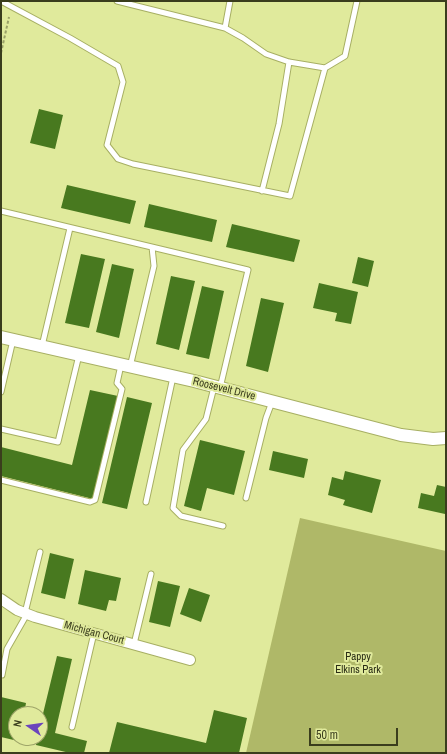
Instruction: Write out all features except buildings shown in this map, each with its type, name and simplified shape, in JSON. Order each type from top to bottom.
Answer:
[{"type":"street","name":"Roosevelt Drive","points":[[7,339],[173,376],[401,435],[433,439],[446,438]]},
{"type":"street","name":"Michigan Court","points":[[1,599],[17,610],[26,613],[190,660]]},
{"type":"lane","points":[[1,1],[118,66],[123,82],[107,145],[118,159],[133,164],[262,191],[290,196],[325,68]]},
{"type":"lane","points":[[117,1],[225,28],[266,54],[289,62],[325,68],[345,56],[357,1]]},
{"type":"lane","points":[[225,28],[230,1]]},
{"type":"lane","points":[[262,191],[279,124],[289,62]]},
{"type":"lane","points":[[1,211],[248,270],[217,387],[206,419],[183,450],[173,508],[181,516],[223,526]]},
{"type":"lane","points":[[42,347],[70,228]]},
{"type":"lane","points":[[1,480],[90,502],[95,500],[122,389],[117,383],[126,366],[154,266],[152,247]]},
{"type":"lane","points":[[1,392],[7,339]]},
{"type":"lane","points":[[1,429],[58,442],[78,355]]},
{"type":"lane","points":[[146,502],[173,376]]},
{"type":"lane","points":[[246,498],[266,418],[272,401]]},
{"type":"lane","points":[[2,675],[7,649],[26,613],[40,552]]},
{"type":"lane","points":[[134,644],[151,574]]},
{"type":"lane","points":[[72,727],[94,633]]},
{"type":"path","points":[[1,53],[10,17]]},
{"type":"green space","name":"Pappy Elkins Park","points":[[300,518],[446,551],[446,753],[246,753]]}]
